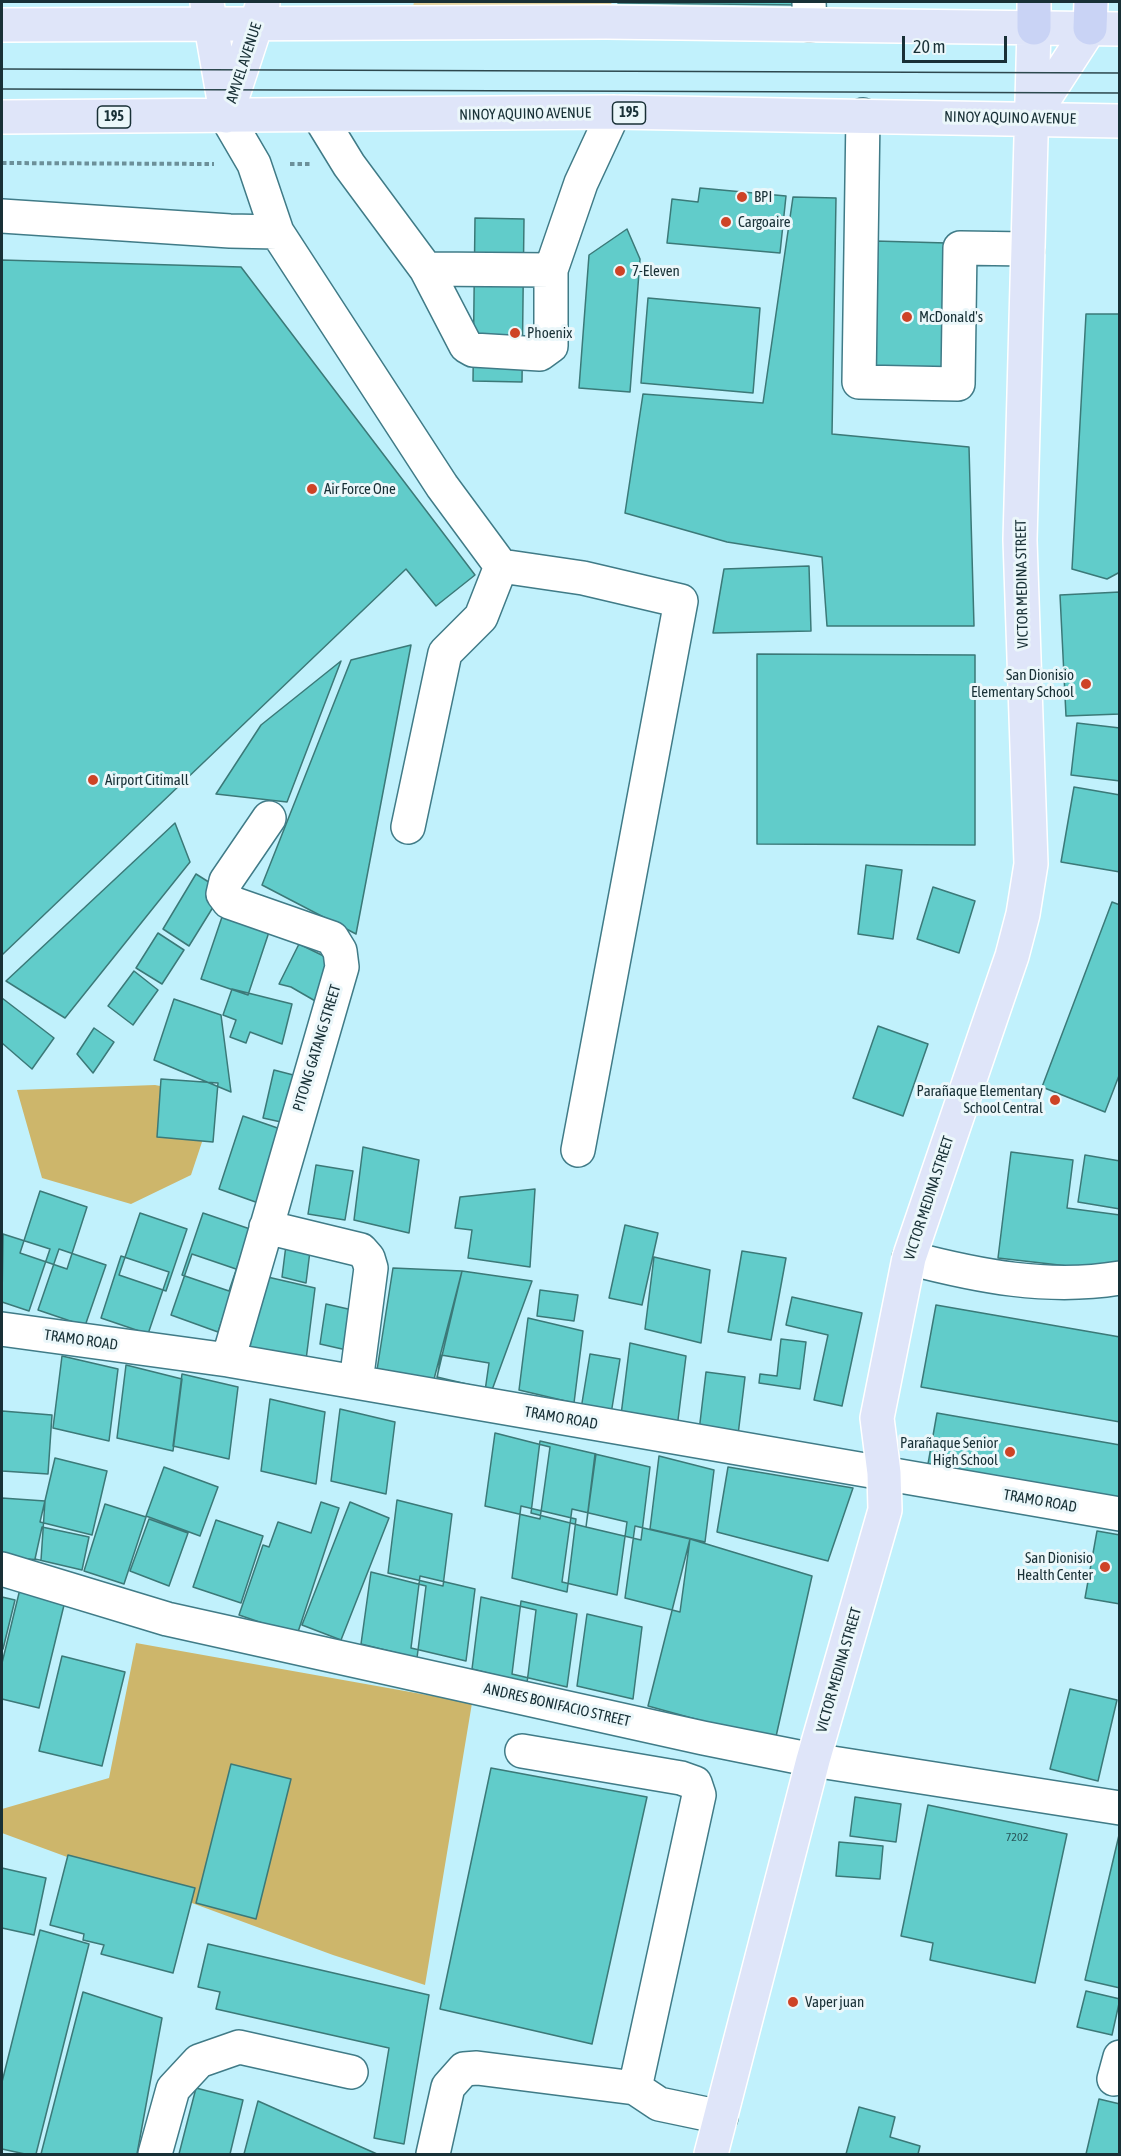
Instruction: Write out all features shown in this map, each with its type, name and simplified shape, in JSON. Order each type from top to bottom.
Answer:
[{"type":"main road","points":[[2,25],[209,13],[260,13],[385,21],[809,13],[1034,15],[1100,20]]},
{"type":"main road","name":"AMVEL AVENUE","points":[[209,13],[226,116]]},
{"type":"main road","name":"AMVEL AVENUE","points":[[226,116],[260,13]]},
{"type":"main road","name":"VICTOR MEDINA STREET","points":[[711,2154],[813,1760],[885,1510],[884,1473],[877,1418],[909,1258],[1012,956],[1023,914],[1031,864],[1020,540],[1034,15]]},
{"type":"main road","points":[[1031,119],[1100,20]]},
{"type":"main road","name":"NINOY AQUINO AVENUE","points":[[2,117],[614,112],[1119,121]]},
{"type":"street","points":[[319,116],[349,165],[426,269],[466,346],[473,350],[540,354],[551,346],[551,270],[581,183],[614,112]]},
{"type":"street","points":[[863,115],[859,382],[958,384],[960,248],[1028,249]]},
{"type":"street","points":[[226,116],[254,164],[277,232],[442,486],[501,566],[583,579],[681,601],[578,1150]]},
{"type":"street","points":[[2,216],[277,232]]},
{"type":"street","points":[[426,269],[551,270]]},
{"type":"street","points":[[408,826],[446,653],[481,617],[501,566]]},
{"type":"street","name":"PITONG GATANG STREET","points":[[228,1360],[342,967],[340,951],[332,938],[229,902],[224,894],[225,881],[269,818]]},
{"type":"street","points":[[266,1227],[361,1250],[368,1258],[371,1268],[356,1382]]},
{"type":"street","points":[[909,1258],[1007,1279],[1083,1284],[1119,1278]]},
{"type":"street","name":"TRAMO ROAD","points":[[2,1329],[228,1360],[1119,1514]]},
{"type":"street","name":"ANDRES BONIFACIO STREET","points":[[2,1569],[167,1619],[813,1760],[1119,1808]]},
{"type":"street","points":[[522,1751],[681,1778],[695,1783],[699,1795],[635,2088]]},
{"type":"street","points":[[155,2154],[173,2089],[198,2061],[239,2047],[351,2072]]},
{"type":"street","points":[[433,2154],[448,2087],[454,2077],[464,2069],[477,2068],[635,2088],[659,2104],[721,2116]]},
{"type":"path","points":[[2,163],[349,165]]},
{"type":"shaded area","points":[[414,2],[611,2],[612,6],[413,7]]},
{"type":"shaded area","points":[[155,1085],[217,1097],[191,1175],[131,1204],[42,1178],[17,1090]]},
{"type":"shaded area","points":[[136,1643],[472,1703],[425,1985],[333,1955],[2,1833],[2,1809],[109,1778]]},
{"type":"building","points":[[801,2],[801,5],[618,3]]},
{"type":"building","name":"Cargoaire","points":[[700,188],[786,196],[780,253],[667,243],[672,199],[698,202]]},
{"type":"building","points":[[793,197],[836,198],[832,434],[969,447],[974,626],[827,626],[822,557],[727,542],[625,513],[643,394],[763,403]]},
{"type":"building","points":[[475,218],[524,219],[522,382],[473,381]]},
{"type":"building","points":[[627,229],[640,259],[630,392],[579,388],[589,255]]},
{"type":"building","points":[[875,241],[947,243],[944,371],[871,368]]},
{"type":"building","name":"Airport Citimall","points":[[2,260],[241,267],[475,575],[436,606],[406,569],[2,955]]},
{"type":"building","points":[[648,298],[760,308],[753,393],[641,383]]},
{"type":"building","points":[[1086,314],[1120,314],[1120,572],[1107,579],[1072,569]]},
{"type":"building","points":[[809,566],[811,631],[713,633],[724,569]]},
{"type":"building","points":[[1120,592],[1120,714],[1066,716],[1060,595]]},
{"type":"building","points":[[411,645],[356,934],[262,885],[351,660]]},
{"type":"building","points":[[757,654],[975,655],[975,845],[757,844]]},
{"type":"building","points":[[341,661],[287,802],[216,794],[261,725]]},
{"type":"building","points":[[1077,723],[1120,728],[1120,781],[1071,775]]},
{"type":"building","points":[[1074,787],[1120,795],[1120,872],[1061,862]]},
{"type":"building","points":[[175,823],[190,862],[65,1018],[6,981]]},
{"type":"building","points":[[866,865],[902,870],[893,939],[858,934]]},
{"type":"building","points":[[196,874],[223,891],[189,946],[163,929]]},
{"type":"building","points":[[933,887],[975,901],[959,953],[917,939]]},
{"type":"building","points":[[1112,902],[1120,905],[1120,1073],[1105,1112],[1042,1087]]},
{"type":"building","points":[[222,917],[269,932],[248,995],[201,979]]},
{"type":"building","points":[[158,933],[184,950],[162,984],[136,968]]},
{"type":"building","points":[[299,944],[336,962],[317,1002],[291,987],[279,984]]},
{"type":"building","points":[[134,971],[158,990],[133,1025],[108,1006]]},
{"type":"building","points":[[232,989],[292,1004],[282,1044],[250,1032],[246,1043],[230,1037],[236,1020],[223,1015]]},
{"type":"building","points":[[2,998],[54,1038],[32,1069],[2,1043]]},
{"type":"building","points":[[174,999],[221,1015],[231,1092],[154,1060]]},
{"type":"building","points":[[878,1026],[928,1044],[903,1116],[853,1098]]},
{"type":"building","points":[[94,1028],[114,1042],[93,1073],[77,1054]]},
{"type":"building","points":[[274,1070],[301,1077],[290,1124],[263,1118]]},
{"type":"building","points":[[161,1079],[218,1083],[213,1142],[157,1137]]},
{"type":"building","points":[[243,1116],[289,1132],[264,1205],[219,1189]]},
{"type":"building","points":[[363,1147],[419,1160],[409,1233],[354,1220]]},
{"type":"building","points":[[1011,1152],[1073,1160],[1067,1208],[1120,1215],[1120,1272],[998,1258]]},
{"type":"building","points":[[1085,1155],[1120,1161],[1120,1209],[1078,1202]]},
{"type":"building","points":[[316,1165],[353,1171],[345,1220],[308,1214]]},
{"type":"building","points":[[535,1189],[530,1267],[468,1258],[472,1230],[455,1228],[460,1197]]},
{"type":"building","points":[[40,1191],[87,1207],[67,1269],[20,1253]]},
{"type":"building","points":[[140,1213],[187,1229],[166,1291],[119,1275]]},
{"type":"building","points":[[203,1213],[250,1229],[229,1291],[182,1275]]},
{"type":"building","points":[[625,1225],[658,1233],[642,1305],[609,1298]]},
{"type":"building","points":[[3,1234],[50,1249],[29,1311],[2,1302]]},
{"type":"building","points":[[286,1245],[310,1251],[306,1283],[282,1277]]},
{"type":"building","points":[[59,1249],[106,1265],[85,1326],[38,1310]]},
{"type":"building","points":[[742,1251],[786,1258],[771,1340],[728,1332]]},
{"type":"building","points":[[192,1254],[239,1270],[218,1332],[171,1315]]},
{"type":"building","points":[[121,1256],[169,1272],[148,1334],[101,1318]]},
{"type":"building","points":[[654,1257],[710,1270],[701,1343],[645,1329]]},
{"type":"building","points":[[393,1268],[462,1271],[433,1383],[377,1370]]},
{"type":"building","points":[[462,1271],[532,1281],[492,1390],[437,1377]]},
{"type":"building","points":[[259,1275],[315,1288],[306,1360],[250,1348]]},
{"type":"building","points":[[540,1290],[578,1295],[574,1321],[537,1316]]},
{"type":"building","points":[[792,1297],[862,1313],[842,1406],[814,1400],[828,1335],[786,1325]]},
{"type":"building","points":[[326,1304],[357,1311],[351,1351],[320,1344]]},
{"type":"building","points":[[936,1305],[1120,1337],[1120,1422],[921,1387]]},
{"type":"building","points":[[528,1318],[583,1331],[574,1403],[519,1390]]},
{"type":"building","points":[[781,1339],[806,1342],[800,1389],[759,1383],[760,1374],[777,1376]]},
{"type":"building","points":[[630,1343],[686,1356],[677,1428],[621,1415]]},
{"type":"building","points":[[590,1354],[620,1359],[611,1414],[581,1409]]},
{"type":"building","points":[[441,1355],[489,1363],[484,1398],[435,1390]]},
{"type":"building","points":[[62,1356],[118,1369],[109,1441],[53,1428]]},
{"type":"building","points":[[126,1365],[182,1379],[173,1451],[117,1438]]},
{"type":"building","points":[[706,1372],[745,1377],[738,1435],[699,1431]]},
{"type":"building","points":[[182,1374],[238,1387],[229,1459],[173,1446]]},
{"type":"building","points":[[270,1399],[325,1412],[316,1484],[261,1471]]},
{"type":"building","points":[[340,1409],[395,1422],[386,1494],[331,1481]]},
{"type":"building","points":[[2,1411],[52,1415],[48,1474],[2,1471]]},
{"type":"building","name":"Parañaque Senior High School","points":[[937,1413],[1120,1445],[1120,1498],[928,1464]]},
{"type":"building","points":[[495,1433],[550,1447],[540,1519],[485,1506]]},
{"type":"building","points":[[540,1441],[596,1454],[586,1527],[531,1513]]},
{"type":"building","points":[[595,1454],[650,1467],[641,1540],[586,1527]]},
{"type":"building","points":[[659,1456],[714,1470],[705,1542],[650,1529]]},
{"type":"building","points":[[55,1458],[107,1471],[92,1535],[40,1522]]},
{"type":"building","points":[[164,1467],[218,1487],[200,1536],[146,1516]]},
{"type":"building","points":[[728,1467],[853,1488],[828,1561],[717,1532]]},
{"type":"building","points":[[2,1498],[45,1501],[41,1560],[2,1557]]},
{"type":"building","points":[[397,1500],[452,1514],[443,1586],[388,1573]]},
{"type":"building","points":[[321,1502],[339,1508],[297,1635],[239,1615],[263,1545],[269,1547],[278,1522],[311,1533]]},
{"type":"building","points":[[350,1502],[389,1518],[341,1640],[302,1625]]},
{"type":"building","points":[[105,1504],[146,1517],[124,1584],[84,1571]]},
{"type":"building","points":[[521,1506],[576,1519],[567,1592],[512,1578]]},
{"type":"building","points":[[572,1509],[627,1522],[617,1595],[562,1582]]},
{"type":"building","points":[[149,1519],[188,1533],[169,1586],[130,1571]]},
{"type":"building","points":[[216,1520],[263,1536],[241,1603],[193,1587]]},
{"type":"building","points":[[635,1526],[690,1539],[680,1612],[625,1598]]},
{"type":"building","points":[[42,1527],[89,1537],[82,1570],[35,1559]]},
{"type":"building","name":"San Dionisio Health Center","points":[[1097,1531],[1120,1535],[1120,1604],[1085,1598]]},
{"type":"building","points":[[690,1539],[812,1576],[775,1741],[648,1706]]},
{"type":"building","points":[[371,1572],[426,1586],[417,1658],[361,1644]]},
{"type":"building","points":[[420,1576],[475,1589],[466,1661],[411,1648]]},
{"type":"building","points":[[20,1589],[65,1601],[39,1708],[2,1699],[2,1663]]},
{"type":"building","points":[[2,1597],[15,1600],[3,1649],[2,1649]]},
{"type":"building","points":[[481,1597],[536,1610],[527,1683],[472,1669]]},
{"type":"building","points":[[521,1601],[577,1614],[567,1687],[512,1674]]},
{"type":"building","points":[[587,1614],[642,1627],[633,1699],[577,1686]]},
{"type":"building","points":[[62,1656],[125,1672],[102,1766],[39,1751]]},
{"type":"building","points":[[1070,1689],[1117,1700],[1098,1781],[1050,1769]]},
{"type":"building","points":[[231,1764],[291,1779],[256,1919],[196,1903]]},
{"type":"building","points":[[491,1768],[647,1797],[592,2044],[440,2009]]},
{"type":"building","points":[[855,1797],[901,1804],[896,1842],[850,1836]]},
{"type":"building","points":[[928,1805],[1067,1834],[1035,1983],[930,1960],[933,1943],[901,1936]]},
{"type":"building","points":[[1120,1835],[1120,1988],[1085,1980]]},
{"type":"building","points":[[839,1842],[883,1846],[880,1879],[836,1876]]},
{"type":"building","points":[[68,1855],[195,1888],[173,1973],[101,1954],[104,1945],[83,1940],[84,1934],[50,1925]]},
{"type":"building","points":[[2,1868],[46,1878],[34,1935],[2,1928]]},
{"type":"building","points":[[40,1930],[89,1944],[36,2154],[25,2154],[2,2149],[2,2082]]},
{"type":"building","points":[[208,1944],[429,1995],[404,2144],[374,2138],[389,2048],[216,2009],[220,1992],[198,1987]]},
{"type":"building","points":[[1086,1991],[1120,1999],[1112,2035],[1077,2027]]},
{"type":"building","points":[[83,1992],[162,2018],[137,2154],[41,2154]]},
{"type":"building","points":[[196,2088],[243,2100],[230,2154],[179,2154]]},
{"type":"building","points":[[1099,2099],[1120,2104],[1120,2154],[1086,2154]]},
{"type":"building","points":[[258,2101],[377,2154],[244,2154]]},
{"type":"building","points":[[859,2107],[895,2117],[890,2137],[920,2146],[918,2154],[846,2154]]},
{"type":"tram line","points":[[2,69],[1120,73]]},
{"type":"tram line","points":[[2,89],[1120,93]]},
{"type":"place","name":"BPI","points":[[742,197]]},
{"type":"place","name":"Cargoaire","points":[[726,222]]},
{"type":"place","name":"7-Eleven","points":[[620,271]]},
{"type":"place","name":"McDonald's","points":[[907,317]]},
{"type":"place","name":"Phoenix","points":[[515,333]]},
{"type":"place","name":"Air Force One","points":[[312,489]]},
{"type":"place","name":"San Dionisio Elementary School","points":[[1086,684]]},
{"type":"place","name":"Airport Citimall","points":[[93,780]]},
{"type":"place","name":"Parañaque Elementary School Central","points":[[1055,1100]]},
{"type":"place","name":"Parañaque Senior High School","points":[[1010,1452]]},
{"type":"place","name":"San Dionisio Health Center","points":[[1105,1567]]},
{"type":"place","name":"Vaper juan","points":[[793,2002]]}]
